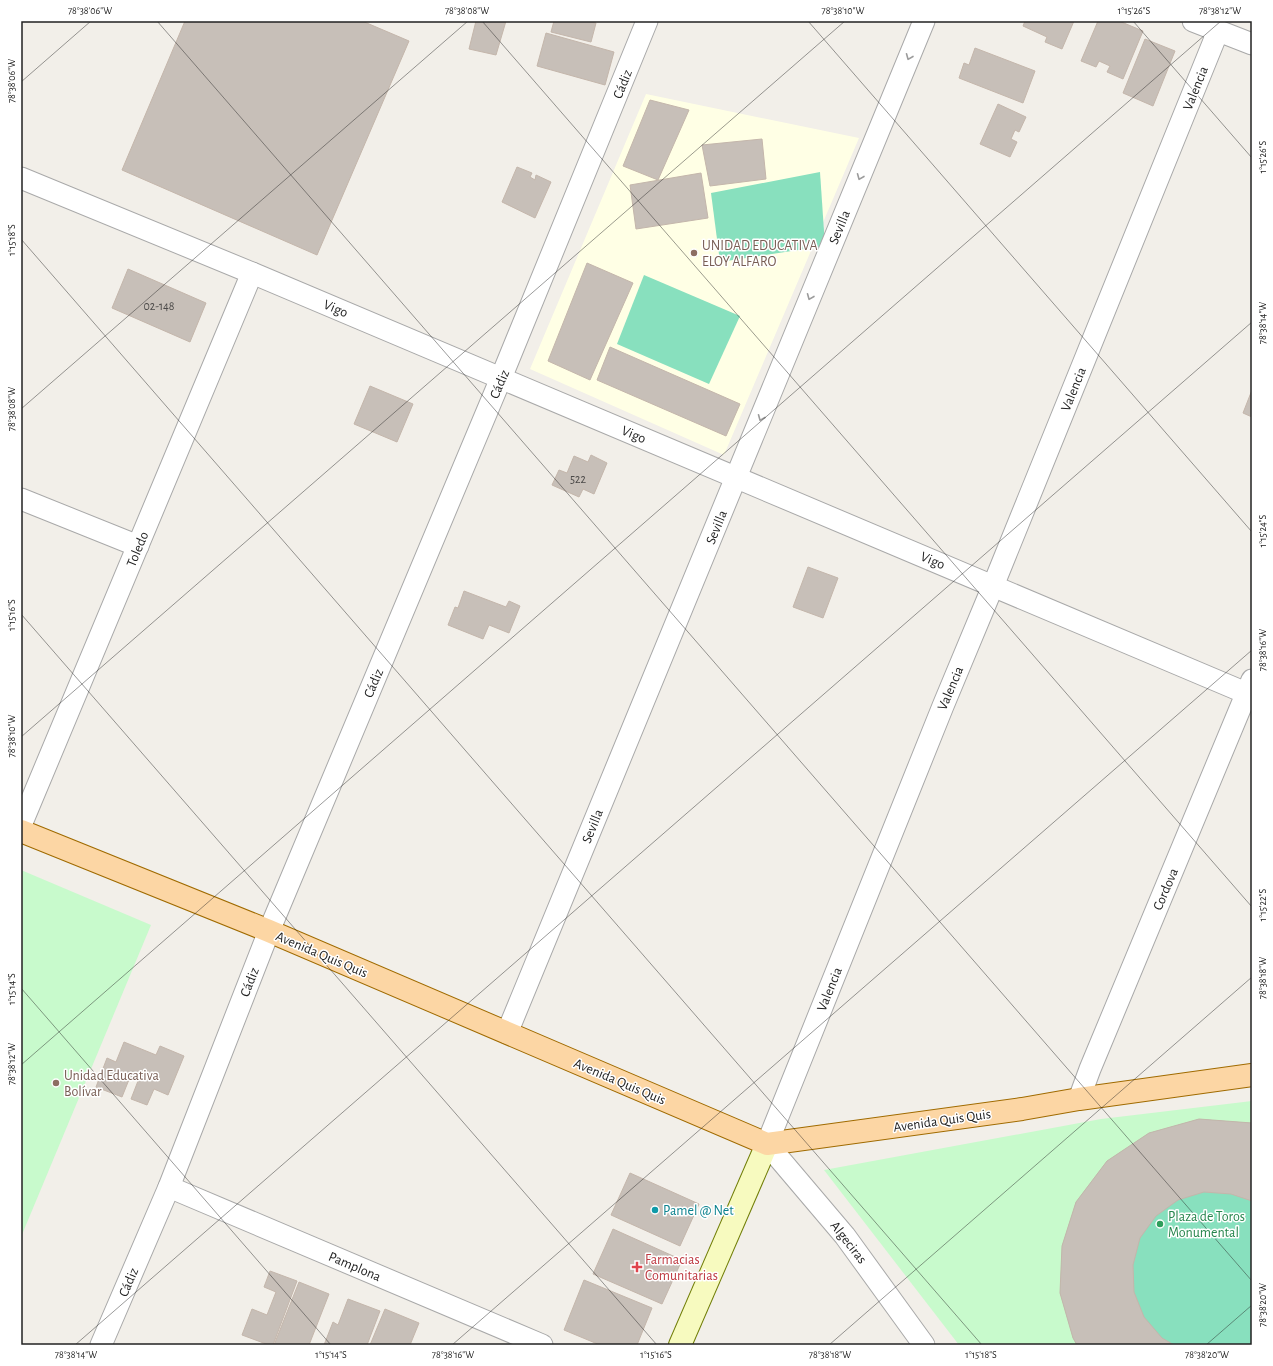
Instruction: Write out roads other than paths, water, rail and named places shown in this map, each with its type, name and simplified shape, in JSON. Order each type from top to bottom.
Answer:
[{"type":"main road","name":"Avenida Quis Quis","points":[[21,831],[269,931],[767,1144],[1022,1109],[1079,1099],[1252,1075]]},
{"type":"street","name":"Cádiz","points":[[101,1345],[169,1187],[269,931],[501,378],[647,21]]},
{"type":"street","name":"Sevilla","points":[[507,1033],[924,21]]},
{"type":"street","points":[[1193,21],[1252,44]]},
{"type":"street","name":"Valencia","points":[[680,1345],[767,1144],[943,706],[1218,31]]},
{"type":"street","name":"Vigo","points":[[21,178],[252,273],[993,586],[1249,686]]},
{"type":"street","name":"Toledo","points":[[21,824],[252,273]]},
{"type":"street","points":[[21,499],[138,546]]},
{"type":"street","name":"Cordova","points":[[1079,1099],[1090,1069],[1249,686]]},
{"type":"street","name":"Algeciras","points":[[767,1144],[845,1236],[924,1345]]},
{"type":"street","name":"Pamplona","points":[[169,1187],[542,1345]]},
{"type":"place","name":"UNIDAD EDUCATIVA ELOY ALFARO","points":[[694,253]]},
{"type":"place","name":"Unidad Educativa Bolívar","points":[[56,1083]]},
{"type":"place","name":"Pamel @ Net","points":[[655,1210]]},
{"type":"place","name":"Plaza de Toros Monumental","points":[[1160,1224]]},
{"type":"place","name":"Farmacias Comunitarias","points":[[637,1267]]}]
